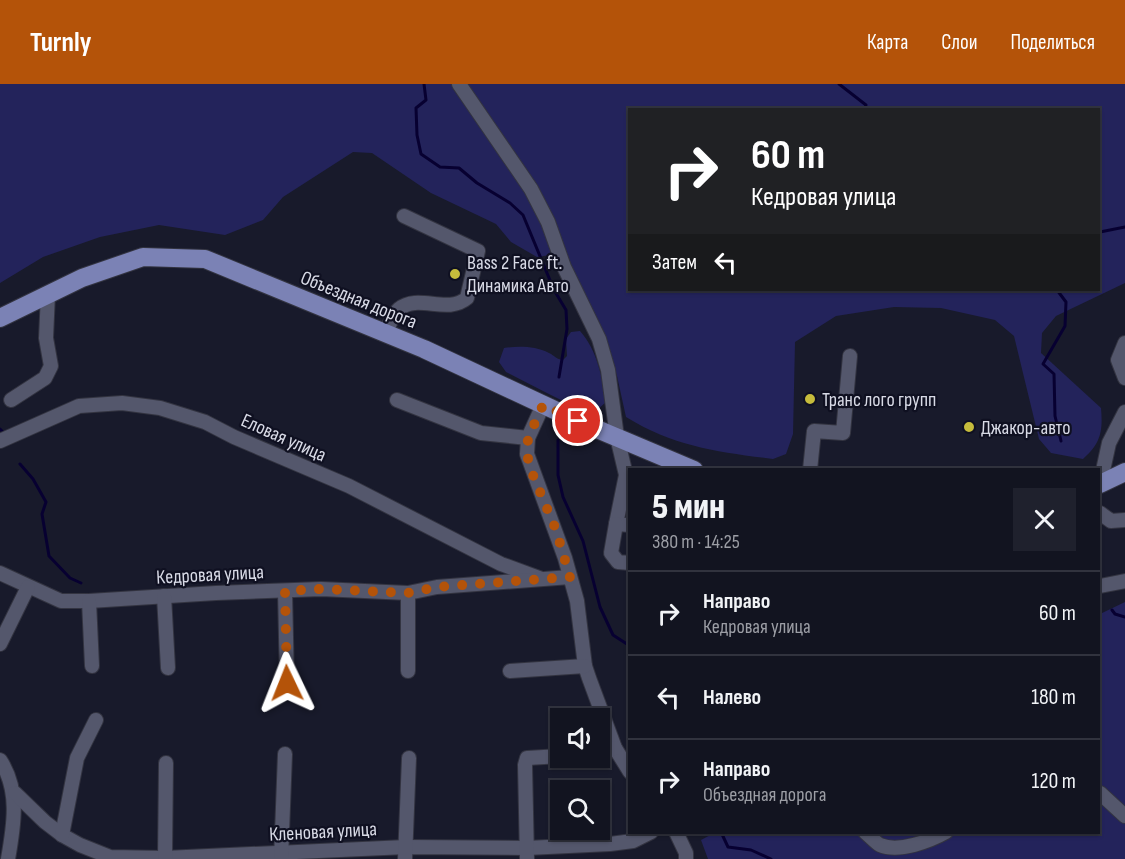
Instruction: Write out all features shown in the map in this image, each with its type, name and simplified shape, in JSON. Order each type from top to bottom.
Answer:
[{"type":"main road","name":"Объездная дорога","points":[[0,318],[82,278],[143,257],[205,259],[385,333],[689,468]]},
{"type":"main road","points":[[1100,484],[1125,472]]},
{"type":"street","points":[[459,84],[531,189],[548,222],[564,267],[599,339],[608,370],[617,437],[626,475],[623,524],[611,554],[618,562],[628,563]]},
{"type":"street","points":[[385,333],[399,308],[414,303],[451,306],[462,303],[467,298],[478,251],[404,216]]},
{"type":"street","points":[[11,400],[45,378],[51,366],[46,338],[48,294]]},
{"type":"street","points":[[1125,343],[1118,360],[1125,378]]},
{"type":"street","points":[[810,468],[814,431],[843,433],[850,356]]},
{"type":"street","points":[[397,400],[481,433],[528,438]]},
{"type":"street","name":"Еловая улица","points":[[0,441],[79,406],[122,403],[160,408],[205,422],[234,437],[349,486],[501,564],[542,579]]},
{"type":"street","points":[[543,405],[528,438],[527,454],[530,468],[556,530],[577,601],[585,666],[615,748],[628,769]]},
{"type":"street","points":[[1100,484],[1109,443],[1125,412]]},
{"type":"street","points":[[1100,513],[1112,521],[1125,520]]},
{"type":"street","name":"Кедровая улица","points":[[0,573],[61,601],[321,589],[408,593],[437,587],[570,577]]},
{"type":"street","points":[[1100,586],[1125,581]]},
{"type":"street","points":[[0,644],[28,586]]},
{"type":"street","points":[[285,591],[287,683]]},
{"type":"street","points":[[408,593],[408,671]]},
{"type":"street","points":[[164,596],[168,669]]},
{"type":"street","points":[[89,601],[92,666]]},
{"type":"street","points":[[510,671],[585,666]]},
{"type":"street","points":[[62,835],[77,758],[96,720]]},
{"type":"street","points":[[610,750],[615,748]]},
{"type":"street","points":[[281,856],[285,754]]},
{"type":"street","points":[[527,853],[525,765],[527,758],[550,757]]},
{"type":"street","points":[[406,853],[409,758]]},
{"type":"street","points":[[0,760],[15,794],[13,832],[8,859]]},
{"type":"street","points":[[165,858],[166,763]]},
{"type":"street","points":[[1100,793],[1125,816]]},
{"type":"street","name":"Кленовая улица","points":[[15,794],[62,835],[81,846],[110,857],[527,853],[633,841],[647,834]]},
{"type":"street","points":[[677,834],[686,853],[686,859]]},
{"type":"street","points":[[867,834],[879,844],[886,846],[926,843],[942,834]]},
{"type":"shaded area","points":[[0,84],[455,84],[496,143],[528,195],[549,240],[550,255],[537,257],[511,242],[496,224],[431,193],[372,153],[353,152],[283,197],[263,220],[225,235],[159,225],[100,237],[43,257],[0,283]]},
{"type":"shaded area","points":[[466,84],[1125,84],[1125,283],[1056,316],[1042,333],[1041,353],[1101,408],[1100,436],[1094,448],[1083,459],[1051,453],[1039,439],[1014,336],[995,320],[941,308],[894,307],[836,316],[795,342],[793,434],[786,454],[773,459],[697,447],[644,427],[626,417],[617,376],[604,334]]},
{"type":"shaded area","points":[[580,331],[595,355],[603,383],[606,402],[596,411],[581,410],[543,391],[506,372],[499,362],[504,348],[515,347],[538,349],[563,360],[567,356],[566,339],[571,332]]},
{"type":"shaded area","points":[[1125,602],[1125,859],[708,859],[701,840],[712,834],[1100,834],[1100,614]]},
{"type":"waterway","points":[[424,84],[426,100],[416,108],[417,135],[421,154],[440,167],[459,168],[477,183],[510,203],[523,215],[554,290],[566,310],[567,329],[559,377]]},
{"type":"waterway","points":[[839,84],[866,105],[865,108]]},
{"type":"waterway","points":[[1100,232],[1125,227]]},
{"type":"waterway","points":[[1058,291],[1066,302],[1065,326],[1043,364],[1054,374],[1055,416],[1061,441]]},
{"type":"waterway","points":[[0,429],[3,432]]},
{"type":"waterway","points":[[558,440],[558,475],[563,497],[583,541],[600,607],[613,635],[628,645]]},
{"type":"waterway","points":[[20,464],[33,479],[46,502],[42,514],[49,556],[70,578],[81,583]]},
{"type":"waterway","points":[[1112,610],[1115,614],[1125,617]]},
{"type":"waterway","points":[[722,834],[728,847],[751,850],[771,859]]},
{"type":"place","name":"Bass 2 Face ft. Динамика Авто","points":[[455,274]]},
{"type":"place","name":"Транс лого групп","points":[[810,399]]},
{"type":"place","name":"Джакор-авто","points":[[969,427]]},
{"type":"route","points":[[287,683],[285,591],[321,589],[408,593],[437,587],[570,577],[556,530],[530,468],[527,454],[528,438],[543,405],[578,421]]}]
